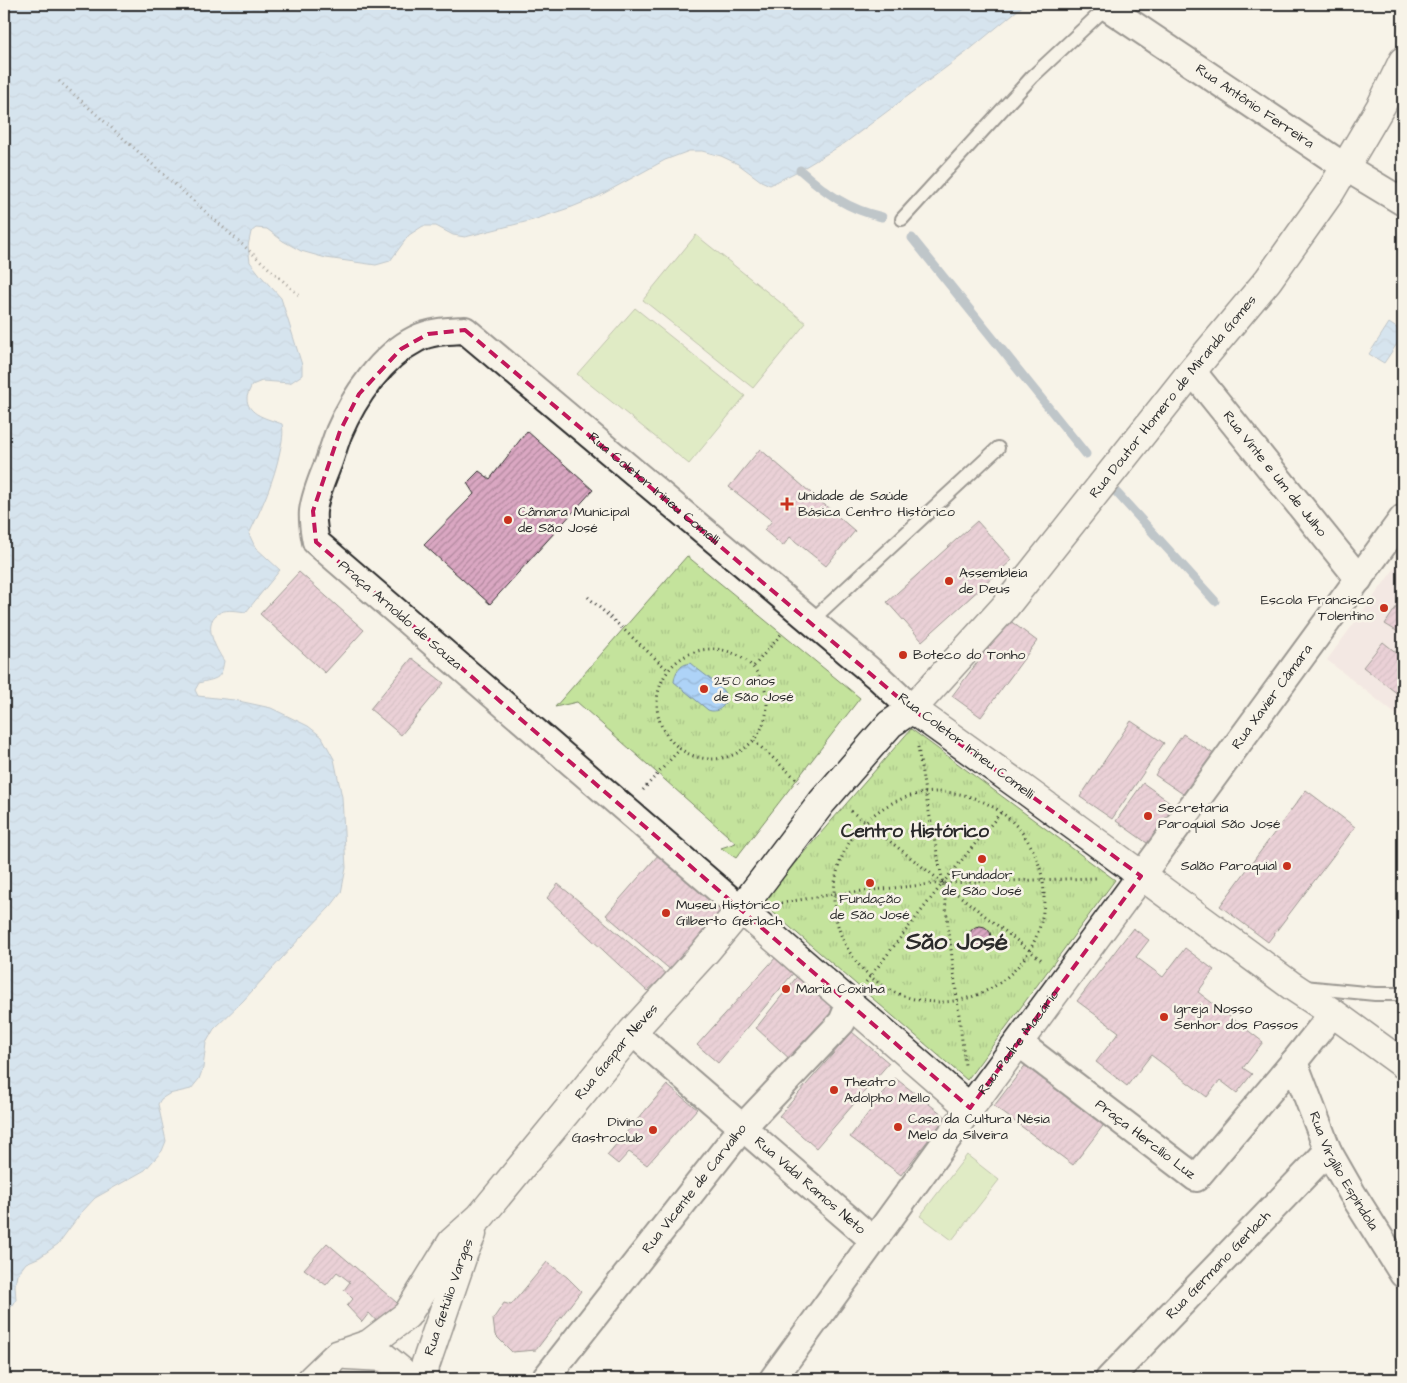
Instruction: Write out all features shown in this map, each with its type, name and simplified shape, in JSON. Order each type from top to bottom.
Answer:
[{"type":"main road","name":"Rua Doutor Homero de Miranda Gomes","points":[[912,709],[1004,608],[1192,371],[1268,280],[1332,191],[1381,106],[1403,61]]},
{"type":"main road","name":"Rua Coletor Irineu Comelli","points":[[912,709],[1292,986],[1403,1064]]},
{"type":"main road","name":"Rua Gaspar Neves","points":[[312,1379],[337,1355],[369,1344],[407,1315],[452,1242],[480,1217],[632,1032],[741,910],[826,798],[890,724],[912,709]]},
{"type":"main road","name":"Rua Padre Macário","points":[[970,1108],[1141,876]]},
{"type":"main road","points":[[741,910],[970,1108]]},
{"type":"main road","name":"Rua Getúlio Vargas","points":[[424,1379],[425,1366],[464,1252],[480,1217]]},
{"type":"main road","points":[[337,1355],[384,1357],[401,1371],[404,1379]]},
{"type":"street","name":"Rua Antônio Ferreira","points":[[1108,6],[1345,167],[1403,202]]},
{"type":"street","name":"Praça Arnoldo de Souza","points":[[504,363],[465,330],[428,334],[415,339],[380,367],[359,394],[340,431],[313,511],[313,529],[316,542],[741,910]]},
{"type":"street","name":"Rua Coletor Irineu Comelli","points":[[504,363],[879,678],[912,709]]},
{"type":"street","name":"Rua Vinte e Um de Julho","points":[[1192,371],[1359,579]]},
{"type":"street","name":"Rua Xavier Câmara","points":[[1141,876],[1403,518]]},
{"type":"street","name":"Rua Vicente de Carvalho","points":[[544,1379],[742,1128],[842,1022],[850,1003]]},
{"type":"street","name":"Praça Hercílio Luz","points":[[1019,1043],[1196,1178],[1333,1013]]},
{"type":"street","name":"Rua Vidal Ramos Neto","points":[[632,1032],[873,1240]]},
{"type":"street","name":"Rua Virgílio Espíndola","points":[[1294,1062],[1328,1151],[1403,1274]]},
{"type":"street","name":"Rua Padre Macário","points":[[773,1379],[970,1108]]},
{"type":"street","name":"Rua Germano Gerlach","points":[[1109,1379],[1328,1151]]},
{"type":"lane","points":[[902,219],[1032,77],[1108,6]]},
{"type":"lane","points":[[806,617],[998,448]]},
{"type":"lane","points":[[1292,986],[1375,994],[1403,994]]},
{"type":"path","points":[[59,80],[300,296]]},
{"type":"path","points":[[588,597],[668,670]]},
{"type":"path","points":[[754,666],[806,617]]},
{"type":"path","points":[[710,648],[726,650],[741,656],[754,666],[763,680],[768,696],[768,712],[763,728],[754,741],[742,752],[726,758],[710,760],[694,756],[680,749],[669,739],[661,726],[657,712],[657,696],[660,682],[668,670],[680,658],[694,651],[710,648]]},
{"type":"path","points":[[912,709],[925,792],[943,883],[970,1108]]},
{"type":"path","points":[[754,741],[826,798],[864,822],[1065,979]]},
{"type":"path","points":[[625,810],[680,749]]},
{"type":"path","points":[[850,1003],[943,883],[1021,787]]},
{"type":"path","points":[[925,792],[965,795],[984,802],[1001,812],[1016,825],[1029,842],[1038,860],[1043,880],[1045,898],[1038,934],[1030,951],[1019,966],[991,988],[974,996],[938,1002],[902,995],[871,977],[847,948],[839,931],[835,912],[835,878],[842,855],[854,834],[864,822],[892,802],[925,792]]},
{"type":"path","points":[[741,910],[834,894],[943,883],[1141,876]]},
{"type":"highlighted area","points":[[465,330],[912,709],[1141,876],[970,1108],[316,542],[313,511],[340,431],[359,394],[401,349],[428,334]]},
{"type":"shaded area","name":"Escola Francisco Tolentino","points":[[1403,557],[1403,720],[1327,660]]},
{"type":"green space","points":[[696,235],[806,323],[753,388],[643,300]]},
{"type":"green space","points":[[635,308],[745,396],[689,464],[577,374]]},
{"type":"green space","points":[[687,556],[860,698],[736,858],[721,848],[736,843],[577,702],[555,707]]},
{"type":"green space","points":[[911,729],[1115,880],[967,1080],[761,902]]},
{"type":"green space","points":[[967,1155],[999,1180],[952,1240],[920,1216]]},
{"type":"water","points":[[4,4],[1025,4],[968,51],[845,143],[800,170],[770,185],[761,181],[738,164],[721,156],[702,151],[689,151],[665,160],[599,196],[533,220],[465,237],[453,235],[436,226],[423,226],[409,235],[390,261],[376,265],[326,258],[301,251],[267,229],[256,228],[251,232],[248,246],[250,262],[281,298],[302,365],[302,375],[290,383],[262,381],[252,385],[247,397],[250,408],[254,412],[282,424],[282,441],[271,483],[249,534],[255,547],[280,570],[246,612],[233,610],[221,612],[215,616],[211,622],[212,635],[217,650],[224,661],[223,667],[217,678],[199,683],[195,690],[198,696],[234,700],[271,708],[308,726],[322,737],[334,759],[342,797],[346,868],[341,893],[243,1001],[214,1029],[206,1043],[203,1068],[199,1079],[191,1089],[169,1094],[161,1099],[158,1104],[166,1141],[162,1151],[145,1170],[95,1198],[81,1213],[58,1244],[40,1257],[26,1263],[17,1275],[15,1285],[16,1300],[13,1305],[4,1308]]},
{"type":"water","points":[[1389,323],[1403,332],[1403,335],[1384,363],[1369,354]]},
{"type":"water","points":[[690,663],[724,692],[726,696],[725,702],[719,709],[714,711],[708,710],[674,682],[679,669],[683,665]]},
{"type":"building","name":"Câmara Municipal de São José","points":[[527,431],[593,490],[490,604],[424,545],[474,494],[467,483],[479,471],[490,479]]},
{"type":"building","name":"Unidade de Saúde Básica Centro Histórico","points":[[760,449],[855,531],[826,566],[790,537],[783,546],[764,530],[772,521],[729,487]]},
{"type":"building","name":"Assembleia de Deus","points":[[977,521],[1012,560],[922,641],[887,602]]},
{"type":"building","points":[[299,572],[364,630],[325,673],[260,614]]},
{"type":"building","points":[[1403,597],[1403,635],[1385,624]]},
{"type":"building","points":[[1009,620],[1037,641],[981,717],[952,696]]},
{"type":"building","points":[[1383,642],[1403,658],[1403,698],[1363,667]]},
{"type":"building","points":[[412,658],[444,683],[401,735],[370,709]]},
{"type":"building","points":[[1131,721],[1164,743],[1112,819],[1080,797]]},
{"type":"building","points":[[1183,734],[1217,756],[1189,798],[1155,775]]},
{"type":"building","name":"Secretaria Paroquial São José","points":[[1143,783],[1181,810],[1154,848],[1116,821]]},
{"type":"building","name":"Salão Paroquial","points":[[1306,790],[1355,827],[1268,942],[1220,906]]},
{"type":"building","name":"Museu Histórico Gilberto Gerlach","points":[[659,854],[727,910],[673,972],[606,915]]},
{"type":"building","points":[[558,884],[666,974],[647,991],[547,898]]},
{"type":"building","points":[[980,926],[988,929],[991,937],[988,945],[980,948],[972,945],[969,937],[972,929]]},
{"type":"building","name":"Igreja Nosso Senhor dos Passos","points":[[1133,928],[1149,940],[1136,957],[1163,977],[1185,948],[1214,970],[1198,992],[1263,1042],[1243,1068],[1252,1074],[1237,1093],[1220,1080],[1207,1097],[1151,1055],[1127,1086],[1096,1062],[1119,1032],[1077,1001]]},
{"type":"building","points":[[777,956],[795,971],[718,1063],[697,1045]]},
{"type":"building","points":[[799,974],[841,1006],[792,1061],[756,1028]]},
{"type":"building","name":"Theatro Adolpho Mello","points":[[852,1032],[889,1063],[816,1148],[779,1116]]},
{"type":"building","points":[[1027,1063],[1106,1122],[1073,1165],[994,1106]]},
{"type":"building","name":"Casa da Cultura Nésia Melo da Silveira","points":[[895,1078],[946,1117],[901,1175],[850,1137]]},
{"type":"building","name":"Divino Gastroclub","points":[[667,1085],[697,1109],[647,1165],[629,1152],[618,1164],[607,1155]]},
{"type":"building","points":[[327,1243],[403,1308],[381,1326],[369,1313],[362,1322],[347,1306],[353,1299],[344,1290],[350,1282],[337,1272],[326,1285],[304,1269]]},
{"type":"building","points":[[547,1262],[567,1277],[581,1291],[536,1350],[512,1352],[495,1335],[493,1319],[504,1303],[511,1305]]},
{"type":"waterway","points":[[800,170],[819,186],[848,205],[882,217]]},
{"type":"waterway","points":[[912,238],[1086,454]]},
{"type":"waterway","points":[[1117,493],[1215,601]]},
{"type":"place","name":"Unidade de Saúde Básica Centro Histórico","points":[[787,504]]},
{"type":"place","name":"Câmara Municipal de São José","points":[[508,520]]},
{"type":"place","name":"Assembleia de Deus","points":[[949,581]]},
{"type":"place","name":"Escola Francisco Tolentino","points":[[1384,608]]},
{"type":"place","name":"Boteco do Tonho","points":[[903,655]]},
{"type":"place","name":"250 anos de São José","points":[[704,689]]},
{"type":"place","name":"Secretaria Paroquial São José","points":[[1148,816]]},
{"type":"place","name":"Fundador de São José","points":[[982,859]]},
{"type":"place","name":"Salão Paroquial","points":[[1287,866]]},
{"type":"place","name":"Fundação de São José","points":[[870,883]]},
{"type":"place","name":"Museu Histórico Gilberto Gerlach","points":[[666,913]]},
{"type":"place","name":"Maria Coxinha","points":[[786,989]]},
{"type":"place","name":"Igreja Nosso Senhor dos Passos","points":[[1164,1017]]},
{"type":"place","name":"Theatro Adolpho Mello","points":[[834,1090]]},
{"type":"place","name":"Casa da Cultura Nésia Melo da Silveira","points":[[898,1127]]},
{"type":"place","name":"Divino Gastroclub","points":[[653,1130]]},
{"type":"district","name":"Centro Histórico","points":[[915,831]]},
{"type":"district","name":"São José","points":[[957,942]]}]
